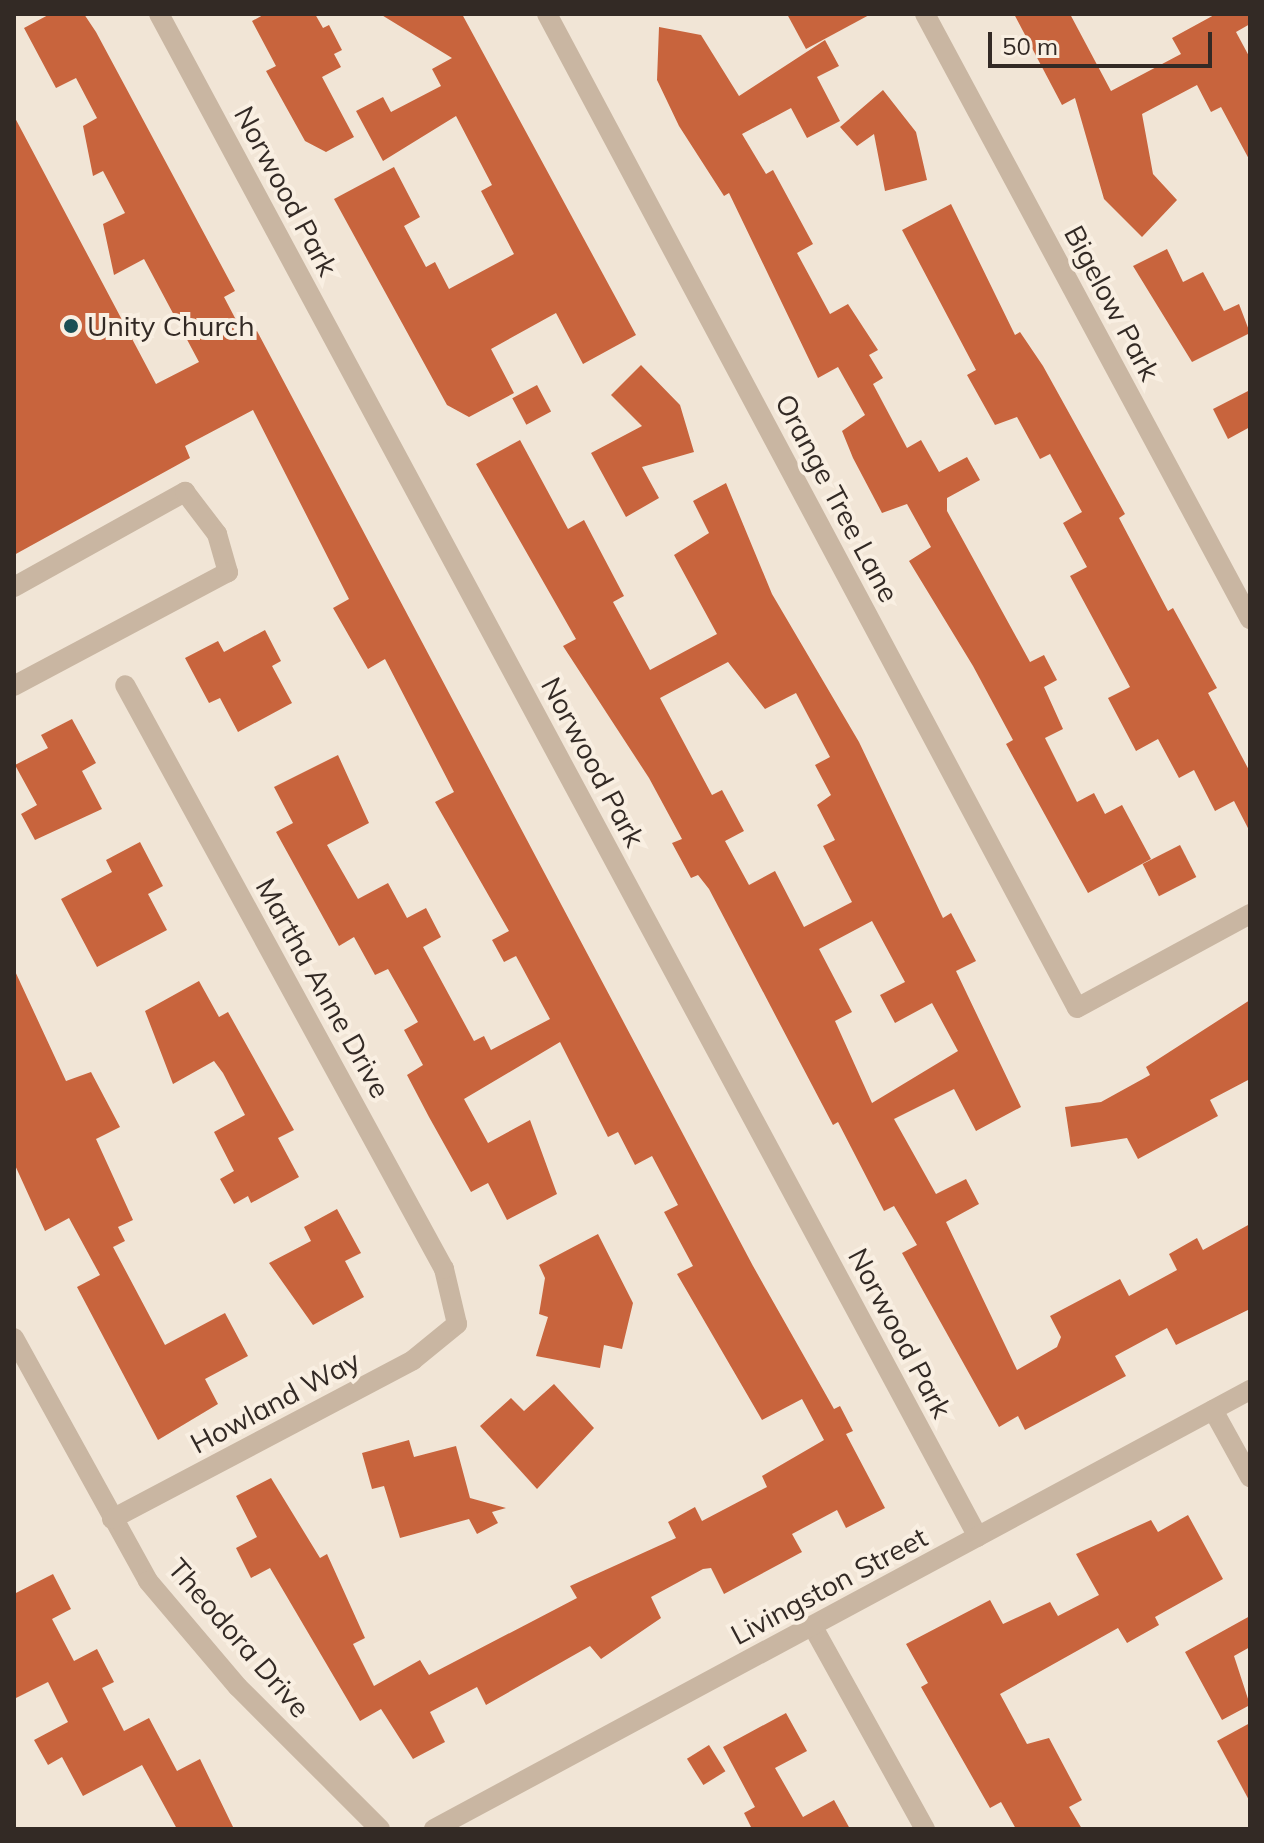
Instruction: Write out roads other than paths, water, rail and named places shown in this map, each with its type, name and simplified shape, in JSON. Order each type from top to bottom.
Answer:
[{"type":"street","name":"Norwood Park","points":[[159,14],[978,1537]]},
{"type":"street","name":"Orange Tree Lane","points":[[547,14],[1077,1008],[1250,914]]},
{"type":"street","name":"Bigelow Park","points":[[925,14],[1250,619]]},
{"type":"street","points":[[14,587],[185,492],[217,534],[228,572],[14,686]]},
{"type":"street","name":"Martha Anne Drive","points":[[125,685],[444,1269],[457,1324]]},
{"type":"street","name":"Howland Way","points":[[112,1519],[413,1360],[457,1324]]},
{"type":"street","name":"Theodora Drive","points":[[14,1338],[112,1519],[192,1635],[380,1829]]},
{"type":"street","name":"Livingston Street","points":[[434,1829],[1250,1390]]},
{"type":"street","points":[[1213,1410],[1250,1477]]},
{"type":"street","points":[[813,1627],[925,1829]]},
{"type":"place","name":"Unity Church","points":[[71,326]]}]
